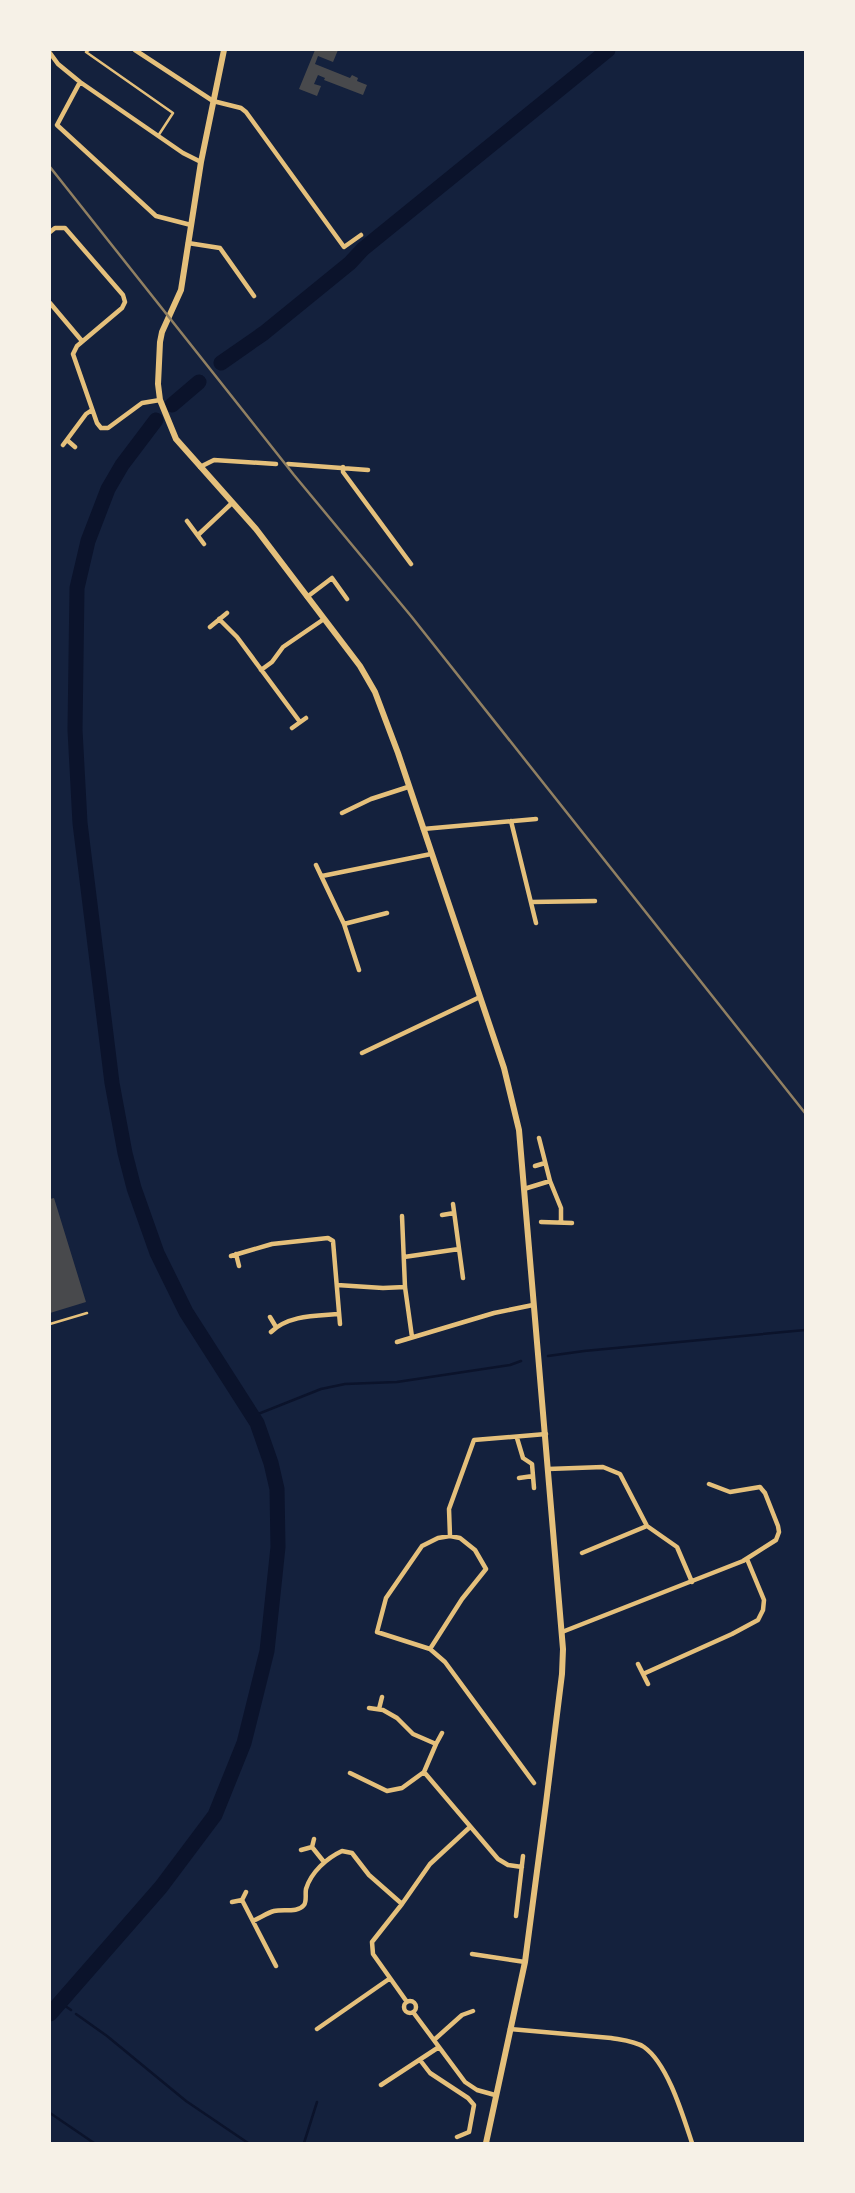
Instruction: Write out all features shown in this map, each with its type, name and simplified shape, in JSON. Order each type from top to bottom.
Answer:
[{"type":"main road","points":[[224,50],[201,162],[181,290],[162,332],[160,342],[158,384],[162,409],[176,440],[256,529],[360,666],[375,692],[480,997],[515,1110],[519,1130],[562,1632],[562,1674],[525,1962],[486,2143]]},
{"type":"street","points":[[135,50],[213,101],[241,108],[246,112],[344,248],[361,235]]},
{"type":"street","points":[[50,53],[58,64],[80,82],[158,136],[193,159],[201,162]]},
{"type":"street","points":[[80,82],[57,125],[156,216],[191,225]]},
{"type":"street","points":[[50,232],[55,228],[65,228],[123,295],[125,302],[122,308],[82,341],[73,354],[92,410],[102,428],[108,428],[142,403],[160,400]]},
{"type":"street","points":[[188,243],[220,248],[254,296]]},
{"type":"street","points":[[50,303],[82,341]]},
{"type":"street","points":[[63,445],[86,414],[92,410]]},
{"type":"street","points":[[67,440],[75,447]]},
{"type":"street","points":[[200,467],[214,460],[276,464]]},
{"type":"street","points":[[288,464],[368,470]]},
{"type":"street","points":[[343,467],[343,472],[411,564]]},
{"type":"street","points":[[198,535],[232,503]]},
{"type":"street","points":[[187,521],[204,544]]},
{"type":"street","points":[[307,597],[332,578],[347,599]]},
{"type":"street","points":[[210,627],[227,612]]},
{"type":"street","points":[[219,619],[237,637],[300,722]]},
{"type":"street","points":[[261,670],[272,662],[283,647],[324,620]]},
{"type":"street","points":[[292,728],[306,718]]},
{"type":"street","points":[[342,813],[371,799],[408,787]]},
{"type":"street","points":[[423,829],[536,819]]},
{"type":"street","points":[[511,822],[536,923]]},
{"type":"street","points":[[322,876],[432,854]]},
{"type":"street","points":[[316,864],[344,924],[359,970]]},
{"type":"street","points":[[531,902],[595,901]]},
{"type":"street","points":[[344,924],[387,913]]},
{"type":"street","points":[[362,1053],[480,997]]},
{"type":"street","points":[[539,1138],[550,1181],[561,1208],[561,1222]]},
{"type":"street","points":[[534,1166],[546,1163]]},
{"type":"street","points":[[524,1189],[550,1181]]},
{"type":"street","points":[[453,1204],[463,1278]]},
{"type":"street","points":[[442,1215],[454,1213]]},
{"type":"street","points":[[402,1216],[405,1287],[412,1337]]},
{"type":"street","points":[[541,1222],[572,1223]]},
{"type":"street","points":[[231,1256],[272,1244],[328,1238],[332,1241],[340,1324]]},
{"type":"street","points":[[404,1257],[459,1249]]},
{"type":"street","points":[[236,1254],[239,1266]]},
{"type":"street","points":[[337,1285],[383,1288],[405,1287]]},
{"type":"street","points":[[398,1342],[494,1313],[533,1305]]},
{"type":"street","points":[[270,1332],[291,1320],[307,1316],[339,1314]]},
{"type":"street","points":[[270,1317],[276,1327]]},
{"type":"street","points":[[450,1536],[449,1509],[474,1440],[517,1438],[546,1434]]},
{"type":"street","points":[[517,1438],[523,1458],[532,1464],[534,1488]]},
{"type":"street","points":[[548,1468],[603,1467],[620,1474],[647,1526],[677,1547],[692,1582]]},
{"type":"street","points":[[519,1478],[533,1476]]},
{"type":"street","points":[[562,1632],[747,1559],[778,1536],[778,1526],[765,1493],[760,1487],[730,1492],[709,1484]]},
{"type":"street","points":[[582,1553],[647,1526]]},
{"type":"street","points":[[430,1649],[462,1599],[486,1569],[475,1550],[460,1538],[450,1536],[438,1538],[422,1546],[386,1598],[377,1632],[430,1649],[445,1662],[534,1782]]},
{"type":"street","points":[[643,1674],[732,1634],[758,1620],[764,1610],[764,1600],[747,1559]]},
{"type":"street","points":[[638,1664],[648,1684]]},
{"type":"street","points":[[379,1709],[382,1697]]},
{"type":"street","points":[[369,1708],[379,1709],[397,1718],[413,1734],[436,1744]]},
{"type":"street","points":[[350,1773],[381,1788],[394,1791],[402,1788],[424,1772],[442,1733]]},
{"type":"street","points":[[424,1772],[502,1862],[522,1867]]},
{"type":"street","points":[[407,2002],[389,1979],[373,1954],[371,1946],[374,1939],[430,1864],[470,1827]]},
{"type":"street","points":[[312,1847],[314,1839]]},
{"type":"street","points":[[312,1847],[324,1862]]},
{"type":"street","points":[[301,1850],[312,1847]]},
{"type":"street","points":[[253,1921],[273,1911],[302,1907],[305,1901],[307,1886],[324,1862],[342,1851],[349,1851],[374,1880],[402,1904]]},
{"type":"street","points":[[516,1916],[523,1856]]},
{"type":"street","points":[[242,1900],[246,1892]]},
{"type":"street","points":[[242,1900],[276,1966]]},
{"type":"street","points":[[232,1902],[242,1900]]},
{"type":"street","points":[[472,1954],[525,1962]]},
{"type":"street","points":[[317,2029],[389,1979]]},
{"type":"street","points":[[407,2002],[411,2001],[416,2004],[414,2012]]},
{"type":"street","points":[[407,2002],[404,2006],[405,2010],[414,2012]]},
{"type":"street","points":[[434,2040],[462,2015],[473,2011]]},
{"type":"street","points":[[414,2012],[468,2084],[477,2090],[495,2095]]},
{"type":"street","points":[[510,2029],[611,2038],[623,2040],[644,2048],[662,2068],[692,2143]]},
{"type":"street","points":[[382,2085],[439,2047]]},
{"type":"street","points":[[420,2060],[430,2073],[468,2098],[474,2105],[469,2132],[456,2137]]},
{"type":"lane","points":[[86,51],[173,113],[158,136]]},
{"type":"lane","points":[[50,1324],[87,1313]]},
{"type":"building","points":[[315,50],[338,50],[333,62],[318,56],[315,64],[350,78],[352,75],[358,78],[357,81],[367,85],[363,95],[324,80],[325,78],[318,75],[314,84],[321,86],[317,96],[299,89]]},
{"type":"building","points":[[54,1198],[86,1302],[50,1313],[50,1199]]},
{"type":"waterway","points":[[221,363],[264,333],[350,263],[363,249],[608,50]]},
{"type":"waterway","points":[[172,405],[199,382]]},
{"type":"waterway","points":[[50,2014],[161,1887],[215,1815],[244,1743],[267,1651],[278,1547],[277,1489],[271,1463],[257,1423],[186,1312],[157,1253],[134,1188],[125,1153],[112,1083],[80,823],[75,730],[77,588],[88,541],[108,489],[122,465],[156,420]]},
{"type":"waterway","points":[[548,1356],[805,1330]]},
{"type":"waterway","points":[[253,1416],[321,1389],[345,1384],[397,1382],[510,1365],[521,1361]]},
{"type":"waterway","points":[[61,2003],[71,2010]]},
{"type":"waterway","points":[[76,2014],[107,2036],[186,2101],[248,2143]]},
{"type":"waterway","points":[[304,2143],[317,2102]]},
{"type":"waterway","points":[[50,2113],[94,2143]]},
{"type":"railway","points":[[50,167],[294,475],[411,616],[805,1113]]}]
